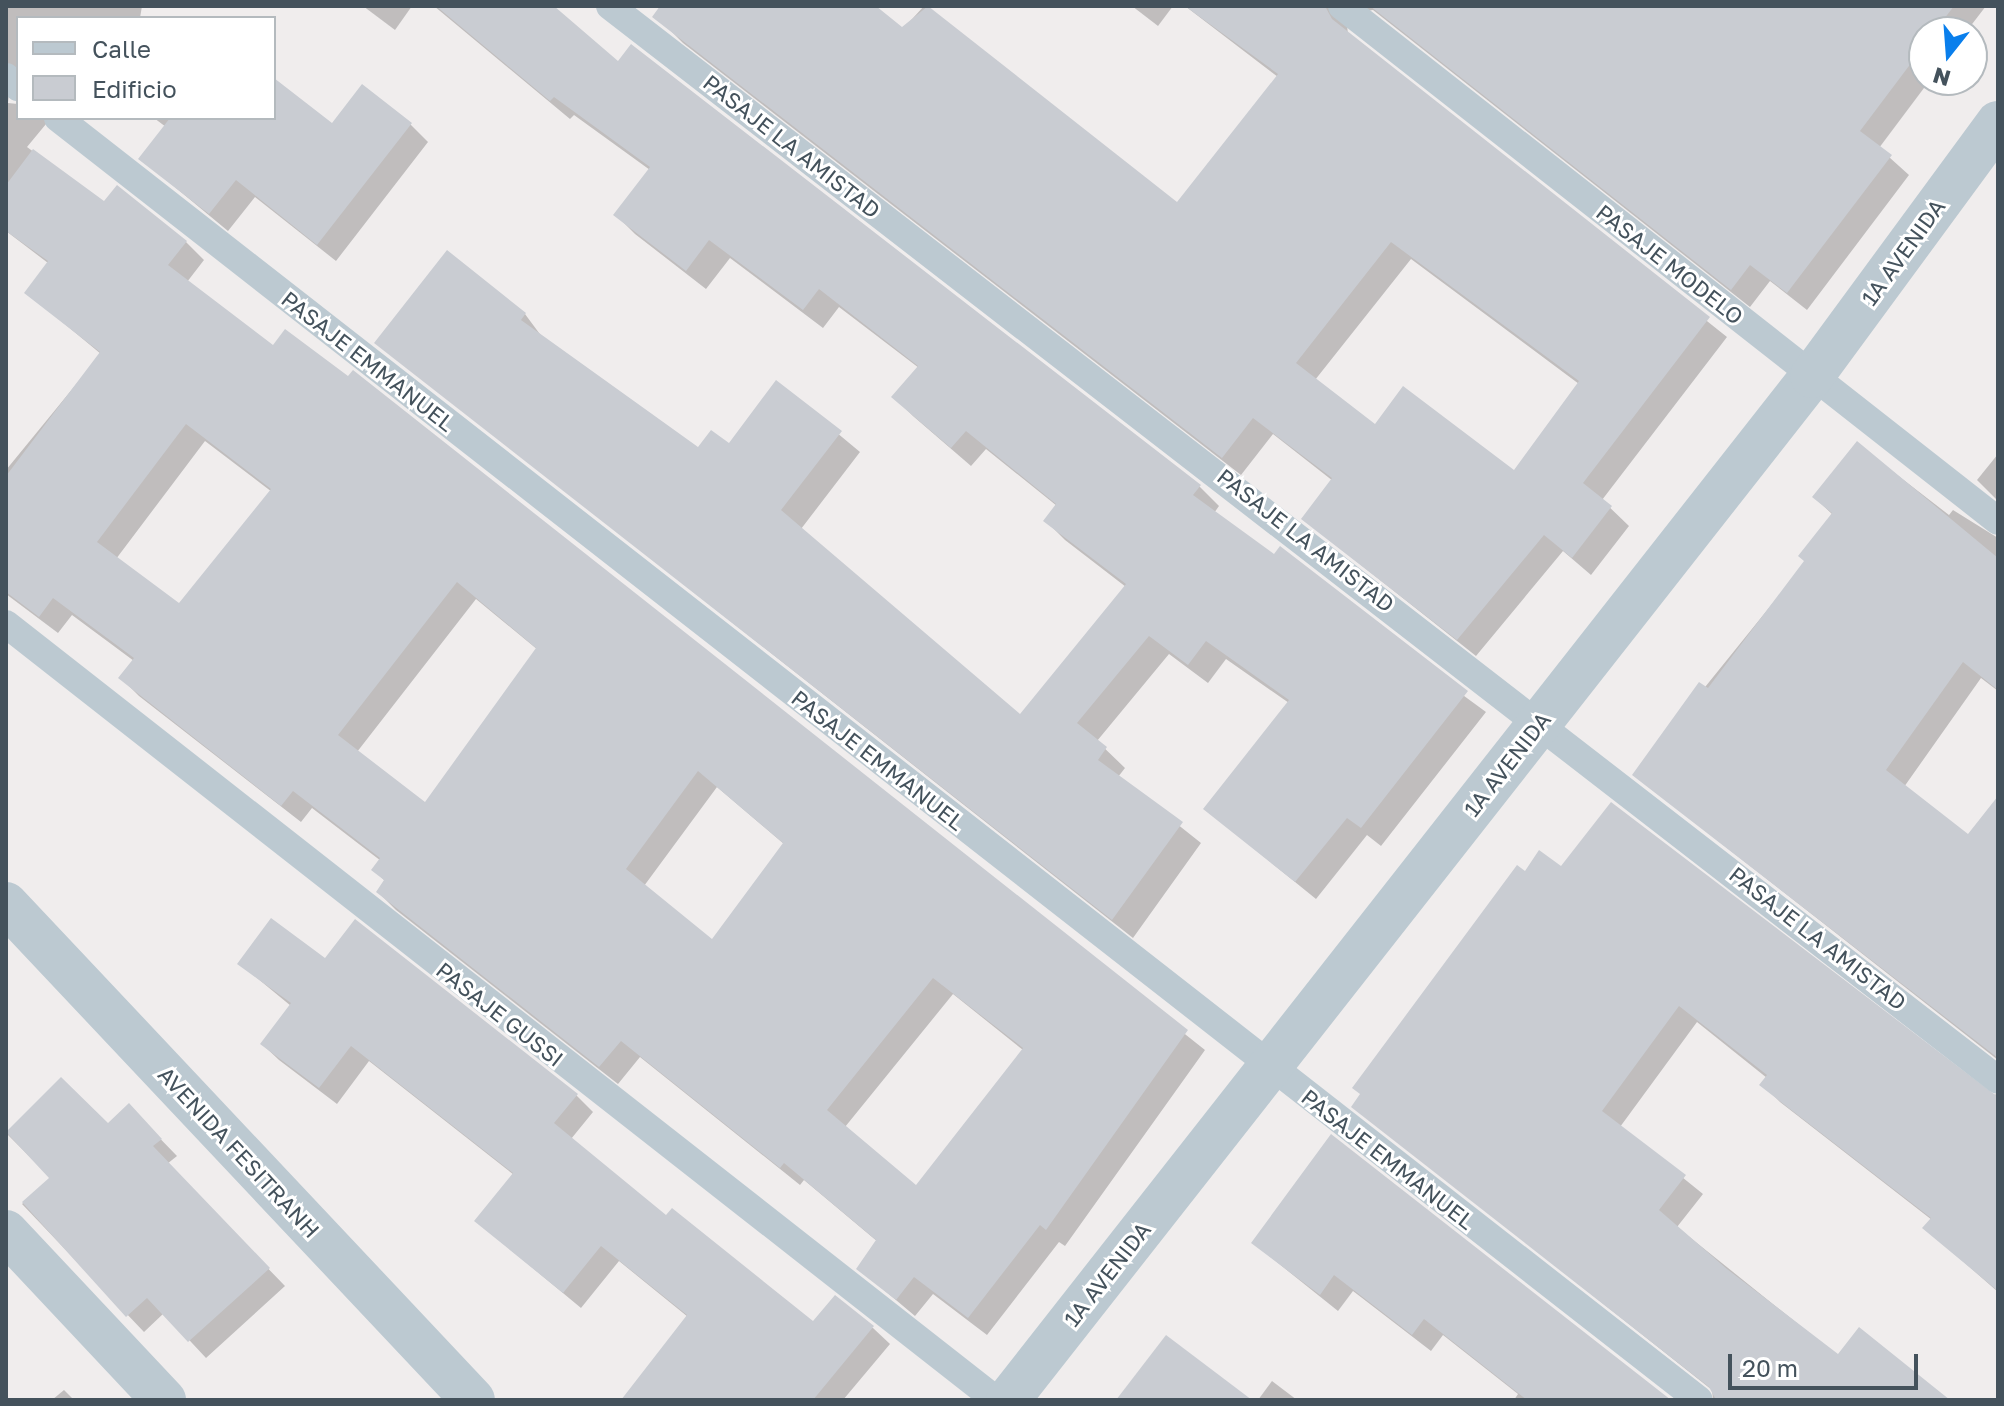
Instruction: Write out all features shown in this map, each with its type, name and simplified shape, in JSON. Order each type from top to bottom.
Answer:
[{"type":"street","name":"1A AVENIDA","points":[[1008,1400],[1812,376],[1998,123]]},
{"type":"street","name":"AVENIDA FESITRANH","points":[[6,904],[473,1400]]},
{"type":"street","points":[[6,1232],[164,1400]]},
{"type":"lane","name":"PASAJE LA AMISTAD","points":[[610,6],[1541,720],[1998,1080]]},
{"type":"lane","name":"PASAJE MODELO","points":[[1342,6],[1998,521]]},
{"type":"lane","name":"PASAJE EMMANUEL","points":[[61,120],[1699,1400]]},
{"type":"lane","name":"PASAJE GUSSI","points":[[6,624],[996,1400]]},
{"type":"building","points":[[436,6],[554,6],[618,61],[631,44],[1201,485],[1193,495],[1274,554],[1280,546],[1468,691],[1361,828],[1347,818],[1295,882],[1203,809],[1289,700],[1206,641],[1188,665],[1149,636],[1077,723],[1107,747],[1098,760],[1183,822],[1112,920],[374,343],[447,250],[526,313],[521,320],[698,447],[711,430],[729,443],[776,380],[842,431],[781,510],[1020,714],[1126,584],[1043,521],[1056,504],[966,431],[951,448],[891,397],[918,366],[819,289],[803,310],[709,240],[686,271],[613,215],[650,167],[554,97],[550,101]]},
{"type":"building","points":[[660,6],[876,6],[902,27],[928,6],[1177,202],[1278,74],[1185,6],[1325,6],[1332,19],[1710,317],[1583,483],[1612,506],[1572,558],[1544,535],[1457,640],[1301,519],[1332,478],[1253,418],[1222,458],[652,17]],"holes":[[[1391,242],[1579,381],[1514,470],[1403,386],[1375,424],[1296,363]]]},
{"type":"building","points":[[1370,6],[1954,6],[1946,16],[1908,16],[1908,67],[1860,131],[1892,155],[1787,293],[1750,265],[1731,290]]},
{"type":"building","points":[[276,80],[332,123],[362,84],[412,123],[317,245],[236,180],[209,214],[138,159],[168,120],[276,120]]},
{"type":"building","points":[[33,149],[104,201],[117,185],[187,241],[168,265],[273,345],[285,329],[348,376],[353,370],[1188,1030],[1046,1230],[1040,1225],[968,1318],[914,1277],[896,1300],[856,1269],[876,1240],[784,1163],[780,1168],[621,1041],[599,1067],[376,892],[384,880],[371,870],[380,858],[293,791],[281,806],[118,678],[134,658],[53,598],[39,617],[6,592],[6,476],[100,352],[24,293],[48,261],[6,231],[6,185]],"holes":[[[186,424],[271,489],[179,603],[97,542]],[[457,582],[536,648],[425,802],[338,735]],[[698,771],[783,843],[712,939],[626,869]],[[933,978],[1023,1048],[916,1185],[827,1110]]]},
{"type":"building","points":[[1857,441],[1998,558],[1998,690],[1963,662],[1886,770],[1968,834],[1998,796],[1998,1058],[1632,775],[1699,682],[1708,688],[1804,561],[1798,556],[1832,513],[1812,497]]},
{"type":"building","points":[[1611,802],[1998,1097],[1998,1291],[1922,1228],[1931,1218],[1759,1085],[1767,1075],[1679,1006],[1602,1111],[1686,1175],[1659,1210],[1727,1269],[1838,1354],[1859,1327],[1950,1400],[1716,1400],[1709,1387],[1351,1107],[1360,1094],[1352,1088],[1517,865],[1525,871],[1539,850],[1561,866]]},
{"type":"building","points":[[271,918],[325,958],[355,919],[578,1094],[554,1123],[666,1215],[672,1208],[813,1321],[835,1295],[874,1326],[813,1400],[621,1400],[687,1315],[601,1246],[563,1293],[474,1221],[513,1173],[351,1046],[319,1088],[260,1044],[291,1003],[237,964]]},
{"type":"building","points":[[61,1077],[108,1123],[129,1103],[162,1139],[153,1146],[270,1268],[188,1342],[147,1298],[126,1317],[22,1202],[49,1178],[6,1132]]},
{"type":"building","points":[[1331,1134],[1671,1400],[1527,1400],[1424,1319],[1412,1335],[1334,1275],[1320,1295],[1251,1243]]},
{"type":"building","points":[[1166,1335],[1252,1400],[1116,1400]]}]
